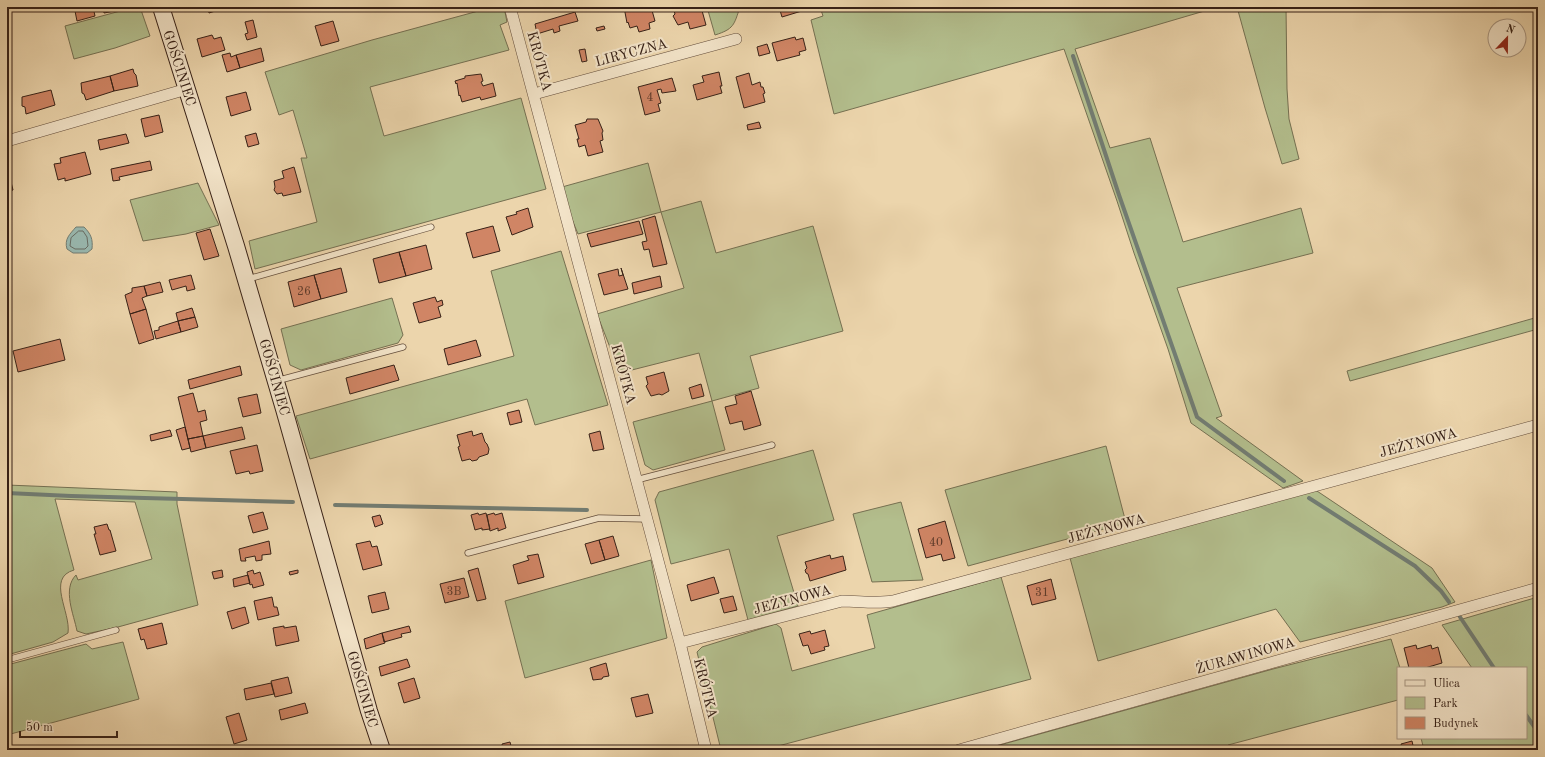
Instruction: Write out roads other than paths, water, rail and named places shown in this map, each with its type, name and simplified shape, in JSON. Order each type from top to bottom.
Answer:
[{"type":"street","name":"GOŚCINIEC","points":[[161,7],[246,280],[367,703],[382,750]]},
{"type":"street","name":"KRÓTKA","points":[[510,7],[680,643],[706,750]]},
{"type":"street","name":"LIRYCZNA","points":[[534,94],[736,39]]},
{"type":"street","points":[[7,141],[187,89]]},
{"type":"street","name":"JEŻYNOWA","points":[[680,643],[842,601],[879,603],[894,601],[1538,425]]},
{"type":"street","name":"ŻURAWINOWA","points":[[964,749],[1538,588]]},
{"type":"lane","points":[[246,280],[431,227]]},
{"type":"lane","points":[[276,381],[403,347]]},
{"type":"lane","points":[[636,480],[772,444]]},
{"type":"lane","points":[[468,552],[599,518],[647,519]]},
{"type":"lane","points":[[7,660],[116,630]]},
{"type":"water","points":[[76,227],[84,227],[91,237],[92,249],[87,253],[73,253],[67,249],[67,239]]},
{"type":"waterway","points":[[1073,56],[1119,195],[1197,417],[1284,481]]},
{"type":"waterway","points":[[7,493],[293,502]]},
{"type":"waterway","points":[[1309,498],[1415,566],[1441,591],[1449,602]]},
{"type":"waterway","points":[[335,505],[587,510]]},
{"type":"waterway","points":[[1460,617],[1493,667]]},
{"type":"waterway","points":[[1527,716],[1538,732]]}]
